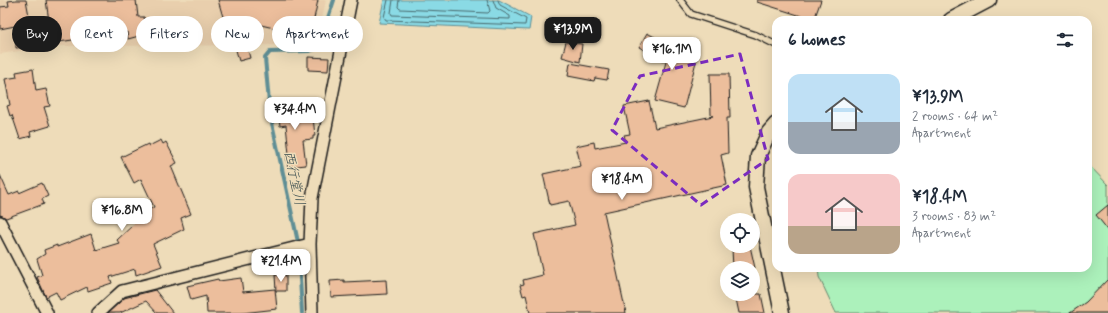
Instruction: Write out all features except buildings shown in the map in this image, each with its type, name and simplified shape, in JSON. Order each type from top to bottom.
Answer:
[{"type":"street","points":[[312,313],[302,246],[351,0]]},
{"type":"street","points":[[959,16],[989,0]]},
{"type":"street","points":[[772,129],[758,156],[756,187],[772,265]]},
{"type":"street","points":[[0,222],[48,313]]},
{"type":"street","points":[[98,313],[122,291],[302,246]]},
{"type":"street","points":[[774,272],[782,313]]},
{"type":"lane","points":[[680,0],[691,14],[756,35],[772,43]]},
{"type":"highlighted area","points":[[740,54],[768,159],[701,205],[612,130],[640,76]]},
{"type":"shaded area","points":[[0,0],[326,0],[323,16],[272,16],[272,45],[264,45],[264,16],[211,16],[211,45],[203,45],[203,16],[136,16],[136,46],[128,46],[128,16],[70,16],[70,46],[62,46],[62,16],[12,16],[13,52],[0,54]]},
{"type":"green space","points":[[1092,168],[1108,185],[1108,313],[836,313],[819,277],[818,272],[1092,272]]},
{"type":"water","points":[[384,0],[499,0],[531,17],[529,30],[379,23]]},
{"type":"waterway","name":"西行堂川","points":[[302,313],[298,242],[270,114],[265,58],[270,52],[309,51],[318,48],[334,0]]}]
